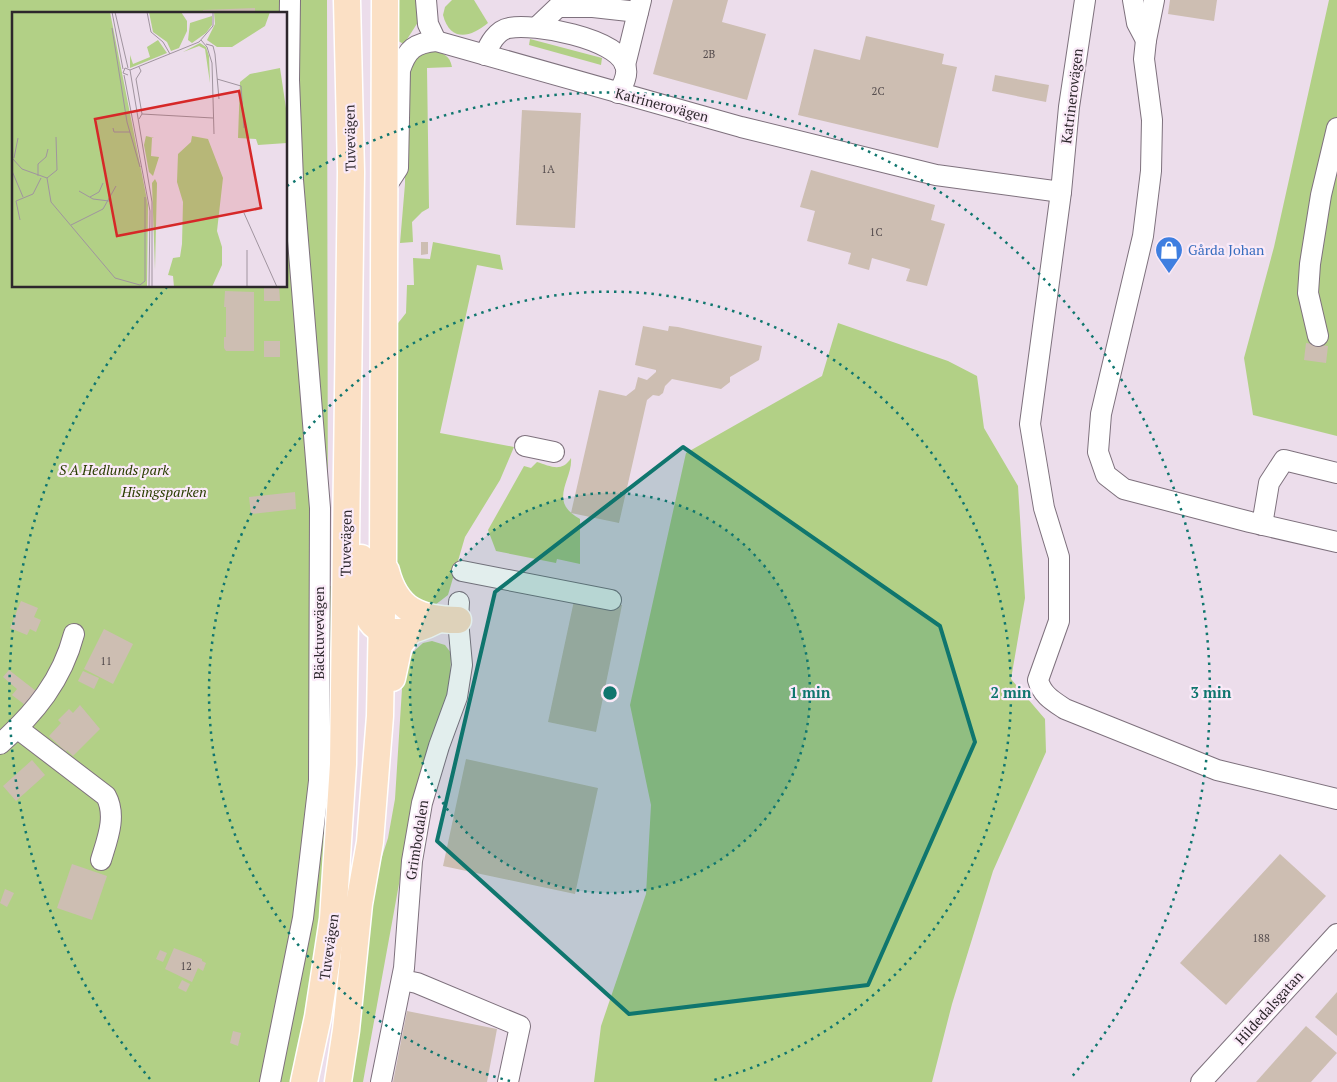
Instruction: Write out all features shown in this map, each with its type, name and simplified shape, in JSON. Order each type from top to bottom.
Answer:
[{"type":"main road","name":"Tuvevägen","points":[[304,1082],[318,1017],[333,919],[344,764],[351,182],[347,0]]},
{"type":"main road","name":"Tuvevägen","points":[[338,1082],[346,1030],[359,904],[370,842],[380,716],[383,560],[384,0]]},
{"type":"main road","points":[[347,522],[360,540],[366,611],[375,625],[382,629],[410,631],[451,614]]},
{"type":"main road","points":[[383,560],[394,595],[402,604],[411,611],[451,614]]},
{"type":"main road","points":[[370,842],[382,801],[394,662],[399,645],[410,631]]},
{"type":"street","name":"Bäcktuvevägen","points":[[270,1082],[303,918],[319,781],[320,508],[290,180],[288,32],[290,0]]},
{"type":"street","points":[[385,188],[398,168],[400,70],[408,53],[421,42],[436,41],[428,24],[426,0]]},
{"type":"street","name":"Katrinerovägen","points":[[1085,0],[1069,107],[1061,192],[1030,424],[1044,508],[1058,557],[1059,621],[1038,680],[1040,688],[1049,699],[1065,709],[1217,770],[1337,799]]},
{"type":"street","points":[[1133,0],[1145,50],[1152,120],[1152,172],[1143,236],[1101,414],[1098,452],[1106,475],[1124,489],[1262,525],[1337,542]]},
{"type":"street","points":[[1145,50],[1154,0]]},
{"type":"street","points":[[537,27],[558,7],[639,6],[625,65],[626,81],[618,93]]},
{"type":"street","points":[[485,55],[490,42],[508,28],[537,27],[601,43],[615,52],[625,65]]},
{"type":"street","name":"Katrinerovägen","points":[[436,41],[741,127],[936,175],[1061,192]]},
{"type":"street","points":[[1318,336],[1308,293],[1310,264],[1321,195],[1337,128]]},
{"type":"street","points":[[525,446],[554,452]]},
{"type":"street","points":[[1262,525],[1269,483],[1284,460],[1337,473]]},
{"type":"street","points":[[462,571],[611,600]]},
{"type":"street","name":"Grimbodalen","points":[[381,1082],[402,980],[412,861],[422,803],[439,746],[457,697],[462,665],[451,614]]},
{"type":"street","points":[[0,744],[48,695],[56,681],[74,634]]},
{"type":"street","points":[[17,728],[106,796],[111,806],[109,834],[101,860]]},
{"type":"street","name":"Hildedalsgatan","points":[[1201,1082],[1337,934]]},
{"type":"street","points":[[402,980],[417,982],[520,1026],[508,1082]]},
{"type":"highlighted area","points":[[683,447],[940,626],[975,742],[868,985],[629,1014],[437,841],[495,592]]},
{"type":"green space","name":"Hisingsparken","points":[[0,0],[327,0],[328,586],[333,586],[331,711],[326,835],[315,959],[293,1082],[0,1082]]},
{"type":"green space","points":[[396,0],[418,0],[420,19],[404,44],[398,41]]},
{"type":"green space","points":[[452,0],[474,0],[488,23],[468,34],[461,35],[450,30],[443,15],[445,7]]},
{"type":"green space","points":[[1329,0],[1337,0],[1337,436],[1253,415],[1244,358],[1274,247]]},
{"type":"green space","points":[[530,39],[602,58],[601,65],[529,45]]},
{"type":"green space","points":[[431,51],[445,55],[452,67],[427,68],[429,208],[412,222],[413,242],[400,243],[405,184],[405,75],[415,60]]},
{"type":"green space","points":[[433,242],[500,255],[503,270],[477,265],[440,433],[514,447],[500,480],[465,537],[448,595],[435,605],[420,606],[395,572],[395,327],[406,313],[407,285],[414,285],[413,258],[430,259]]},
{"type":"green space","points":[[838,323],[948,361],[977,376],[984,428],[1018,486],[1025,598],[1011,679],[1045,719],[1046,752],[993,871],[952,1004],[932,1082],[594,1082],[601,1026],[646,894],[651,805],[630,705],[686,453],[822,376]]},
{"type":"green space","points":[[571,458],[571,466],[563,498],[570,512],[580,519],[580,564],[557,559],[556,563],[496,551],[488,530],[524,466],[531,468],[537,462],[560,467],[564,466]]},
{"type":"green space","points":[[432,641],[445,645],[451,653],[450,684],[417,785],[363,1082],[345,1082],[378,869],[388,838],[395,799],[403,673],[413,652],[423,643]]},
{"type":"building","points":[[673,0],[728,0],[722,22],[766,34],[747,100],[653,74]]},
{"type":"building","points":[[1170,0],[1217,0],[1214,21],[1168,14]]},
{"type":"building","points":[[255,8],[255,12],[203,12],[203,10]]},
{"type":"building","points":[[866,36],[944,54],[942,64],[957,67],[938,148],[798,115],[814,49],[860,60]]},
{"type":"building","points":[[995,75],[1049,85],[1046,102],[992,91]]},
{"type":"building","points":[[522,110],[581,113],[575,228],[516,225]]},
{"type":"building","points":[[811,170],[935,205],[931,220],[945,224],[927,286],[906,281],[910,269],[872,258],[869,270],[848,264],[851,253],[807,241],[815,211],[800,207]]},
{"type":"building","points":[[421,242],[428,242],[428,254],[421,255]]},
{"type":"building","points":[[264,288],[279,288],[280,301],[264,301]]},
{"type":"building","points":[[225,291],[254,292],[254,351],[226,351],[224,348],[224,337],[226,337]]},
{"type":"building","points":[[643,326],[668,331],[669,326],[678,327],[762,346],[759,360],[730,377],[730,382],[721,389],[672,379],[665,386],[663,393],[659,396],[653,395],[647,400],[619,523],[571,513],[599,390],[626,396],[635,389],[638,377],[647,380],[656,372],[656,370],[635,365]]},
{"type":"building","points":[[264,341],[280,341],[280,357],[264,357]]},
{"type":"building","points":[[1306,343],[1328,346],[1326,363],[1304,360]]},
{"type":"building","points":[[295,492],[296,509],[251,514],[249,497]]},
{"type":"building","points":[[575,596],[622,605],[596,732],[548,722]]},
{"type":"building","points":[[21,601],[38,608],[34,617],[41,620],[36,632],[30,629],[27,635],[10,628]]},
{"type":"building","points":[[104,629],[133,644],[113,684],[84,669]]},
{"type":"building","points":[[9,670],[36,691],[25,705],[12,695],[17,689],[3,677]]},
{"type":"building","points":[[83,671],[99,678],[94,689],[78,681]]},
{"type":"building","points":[[80,705],[100,729],[73,756],[49,736],[61,723],[58,720],[69,709],[73,713]]},
{"type":"building","points":[[466,759],[598,788],[575,894],[443,866]]},
{"type":"building","points":[[32,760],[45,775],[16,801],[3,786]]},
{"type":"building","points":[[1280,854],[1326,896],[1226,1005],[1180,963]]},
{"type":"building","points":[[72,864],[107,876],[92,920],[57,908]]},
{"type":"building","points":[[5,889],[14,893],[7,907],[0,903]]},
{"type":"building","points":[[174,948],[202,959],[206,963],[203,971],[198,968],[192,982],[165,969]]},
{"type":"building","points":[[160,950],[167,953],[163,962],[156,959]]},
{"type":"building","points":[[182,980],[190,984],[186,992],[178,988]]},
{"type":"building","points":[[1337,992],[1337,1036],[1315,1017]]},
{"type":"building","points":[[407,1011],[497,1029],[487,1082],[393,1082]]},
{"type":"building","points":[[1306,1026],[1337,1053],[1311,1082],[1256,1082]]},
{"type":"building","points":[[233,1031],[241,1033],[238,1046],[230,1043]]},
{"type":"place","name":"Gårda Johan","points":[[1169,274]]},
{"type":"park label","name":"S A Hedlunds park","points":[[114,470]]}]
